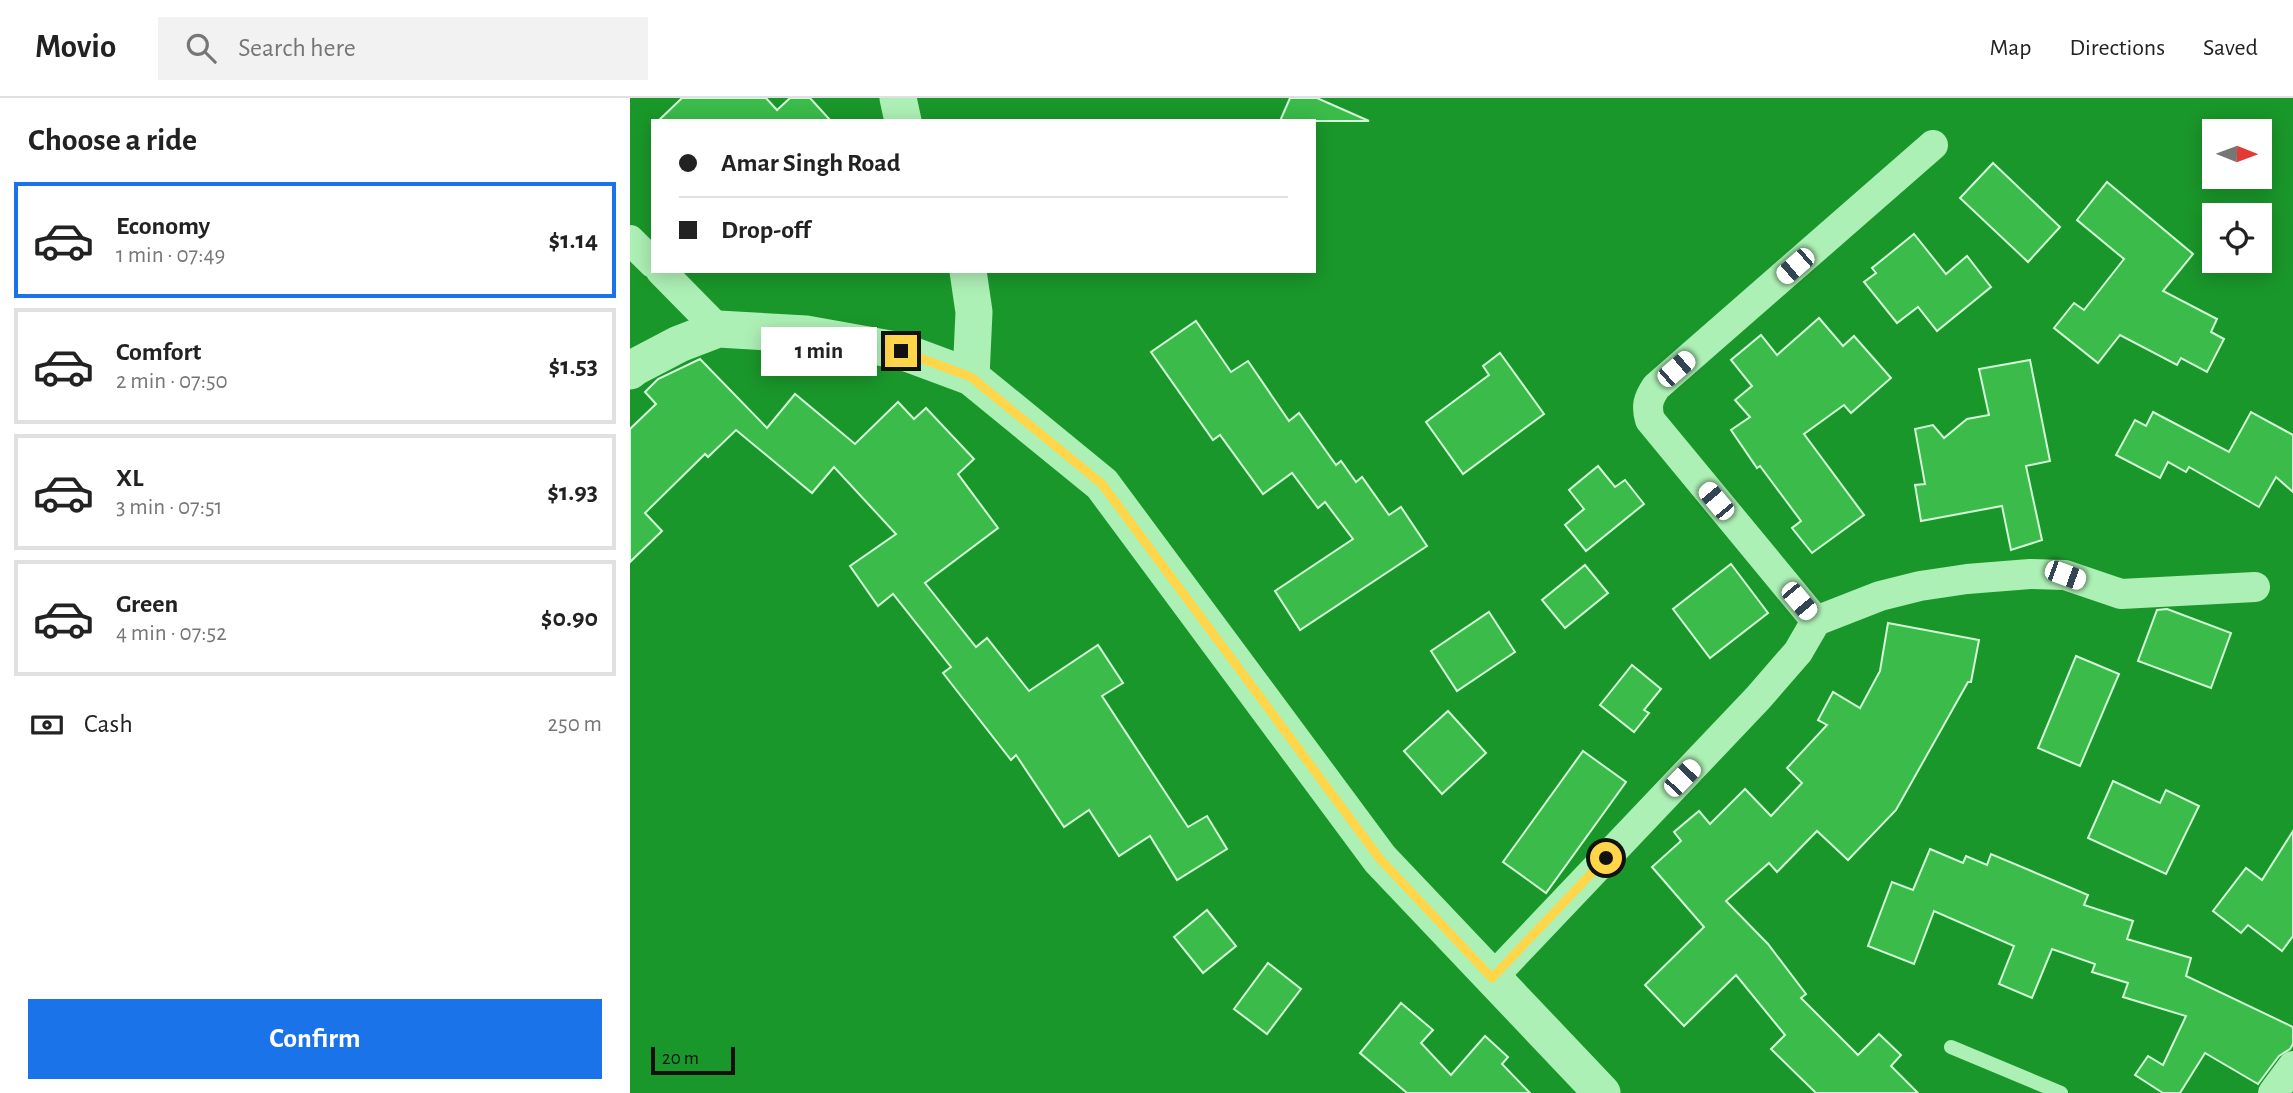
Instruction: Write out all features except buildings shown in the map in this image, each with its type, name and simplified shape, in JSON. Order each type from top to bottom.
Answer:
[{"type":"street","points":[[898,98],[903,119]]},
{"type":"street","points":[[1816,621],[1650,421],[1647,407],[1650,396],[1657,387],[1933,145]]},
{"type":"street","points":[[630,240],[651,261]]},
{"type":"street","points":[[663,273],[718,329]]},
{"type":"street","points":[[968,273],[974,312],[971,377]]},
{"type":"street","points":[[630,371],[679,344],[718,329],[806,334],[901,351],[971,377],[1102,484],[1380,859],[1602,1093]]},
{"type":"street","points":[[1492,978],[1758,698],[1798,652],[1816,621],[1880,596],[1920,586],[2030,574],[2065,575],[2121,594],[2255,587]]},
{"type":"street","points":[[2273,1093],[2293,1066]]},
{"type":"lane","points":[[1951,1047],[2061,1093]]},
{"type":"route","points":[[901,351],[971,377],[1102,484],[1380,859],[1492,978],[1606,858]]}]
